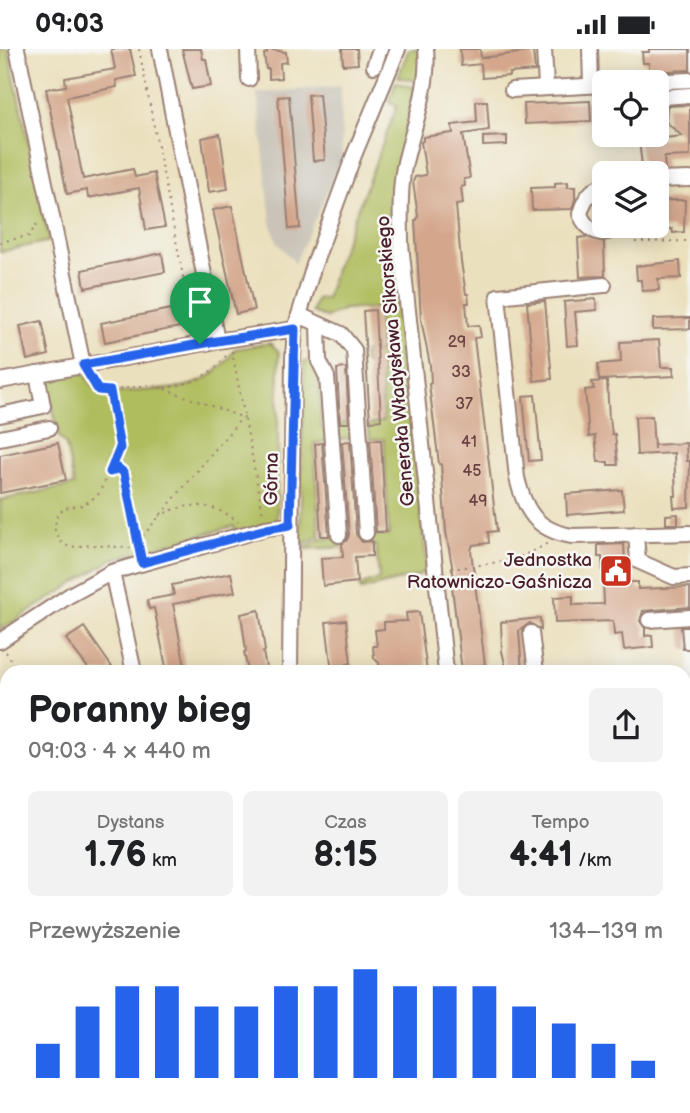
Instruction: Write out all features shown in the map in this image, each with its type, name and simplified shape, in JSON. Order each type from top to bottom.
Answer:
[{"type":"street","points":[[17,49],[83,365]]},
{"type":"street","points":[[160,49],[217,341]]},
{"type":"street","points":[[247,49],[249,79]]},
{"type":"street","points":[[374,66],[380,49]]},
{"type":"street","points":[[297,322],[328,223],[398,49]]},
{"type":"street","name":"Generała Władysława Sikorskiego","points":[[426,49],[424,86],[404,170],[400,205],[401,244],[445,665]]},
{"type":"street","points":[[544,49],[546,87]]},
{"type":"street","points":[[590,49],[594,70]]},
{"type":"street","points":[[669,81],[690,80]]},
{"type":"street","points":[[512,90],[592,85]]},
{"type":"street","points":[[669,97],[690,95]]},
{"type":"street","points":[[669,180],[690,179]]},
{"type":"street","points":[[592,193],[585,199],[580,214],[585,226],[592,230]]},
{"type":"street","points":[[604,285],[498,296],[517,478],[522,499],[533,517],[548,529],[561,534],[690,533]]},
{"type":"street","points":[[0,381],[217,341],[297,322],[318,324],[341,334],[354,350],[366,533]]},
{"type":"street","name":"Górna","points":[[290,665],[290,525],[297,322]]},
{"type":"street","points":[[318,324],[319,361],[327,377],[339,535]]},
{"type":"street","points":[[0,415],[43,406],[37,374]]},
{"type":"street","points":[[0,439],[49,428]]},
{"type":"street","points":[[1,644],[71,595],[112,572],[246,534],[290,525]]},
{"type":"street","points":[[636,534],[638,561],[674,577],[690,576]]},
{"type":"street","points":[[112,572],[132,665]]},
{"type":"street","points":[[649,620],[690,617]]},
{"type":"street","points":[[531,633],[535,665]]},
{"type":"path","points":[[139,49],[195,338]]},
{"type":"path","points":[[0,242],[29,236],[36,226],[53,221]]},
{"type":"path","points":[[635,242],[690,241]]},
{"type":"path","points":[[162,388],[192,383],[205,377],[233,348],[266,529]]},
{"type":"path","points":[[83,365],[98,390],[110,391],[153,384],[244,418],[131,548],[91,545],[69,547],[61,542],[55,530],[56,517],[64,508],[83,505],[99,495],[120,448]]},
{"type":"path","points":[[110,391],[142,563]]},
{"type":"path","points":[[110,472],[118,468],[124,473]]},
{"type":"path","points":[[173,500],[172,506],[178,508]]},
{"type":"path","points":[[159,517],[178,508],[196,505],[219,510],[237,521],[246,534]]},
{"type":"path","points":[[435,571],[508,560],[541,548],[561,534]]},
{"type":"path","points":[[1,644],[14,665]]},
{"type":"shaded area","points":[[341,86],[342,159],[295,263],[277,242],[271,222],[257,93]]},
{"type":"green space","points":[[0,49],[8,49],[50,241],[0,252]]},
{"type":"green space","points":[[409,49],[418,49],[421,62],[417,81],[398,77]]},
{"type":"green space","points":[[396,82],[415,88],[391,205],[393,270],[427,567],[420,575],[361,590],[359,586],[379,579],[376,546],[302,549],[320,539],[389,535],[384,439],[370,439],[368,425],[383,421],[380,365],[367,366],[363,359],[365,352],[380,351],[377,308],[344,309],[326,318],[312,312],[317,298],[326,299],[337,263],[397,106],[389,101]]},
{"type":"green space","points":[[270,343],[279,352],[277,521],[236,534],[234,526],[113,559],[0,630],[0,500],[74,485],[66,445],[59,437],[48,384],[52,379],[83,372],[97,391],[114,396],[117,393],[183,387],[211,376],[235,349]]},
{"type":"green space","points":[[315,361],[319,372],[321,427],[326,431],[326,442],[314,443],[319,536],[300,546],[304,362]]},
{"type":"green space","points":[[341,424],[353,424],[354,438],[339,439],[338,427]]},
{"type":"building","points":[[111,49],[130,49],[136,76],[116,80],[117,87],[67,97],[83,179],[133,169],[135,177],[154,173],[165,227],[146,230],[139,188],[88,198],[87,190],[67,194],[46,89],[66,86],[65,78],[115,69]]},
{"type":"building","points":[[182,49],[201,49],[203,59],[206,59],[211,86],[192,89]]},
{"type":"building","points":[[267,49],[286,52],[287,62],[280,63],[281,78],[269,79],[264,54]]},
{"type":"building","points":[[342,49],[357,49],[358,64],[343,65]]},
{"type":"building","points":[[460,49],[480,49],[481,58],[533,51],[535,71],[482,78],[481,64],[461,66]]},
{"type":"building","points":[[649,49],[690,49],[690,70],[649,70],[649,63],[643,63],[642,52],[649,52]]},
{"type":"building","points":[[319,94],[325,160],[313,161],[308,95]]},
{"type":"building","points":[[289,96],[300,228],[289,229],[278,97]]},
{"type":"building","points":[[476,101],[487,101],[489,130],[463,134],[470,178],[464,179],[465,186],[461,187],[463,204],[456,205],[461,262],[469,303],[466,303],[468,326],[479,325],[481,337],[474,338],[497,531],[488,532],[489,543],[473,545],[471,550],[485,665],[461,665],[451,578],[454,577],[446,532],[441,464],[429,384],[430,365],[421,319],[415,220],[418,216],[413,182],[415,177],[426,175],[421,142],[423,137],[453,133],[452,125],[477,122]]},
{"type":"building","points":[[590,101],[591,121],[525,124],[524,104]]},
{"type":"building","points":[[690,105],[690,156],[664,157],[664,161],[642,161],[640,147],[669,147],[669,138],[682,136],[669,125],[669,106]]},
{"type":"building","points":[[220,134],[228,189],[209,192],[202,138]]},
{"type":"building","points":[[507,136],[507,145],[483,146],[483,137]]},
{"type":"building","points":[[568,182],[568,187],[575,187],[572,209],[532,210],[531,188],[555,187],[555,183]]},
{"type":"building","points":[[685,200],[684,232],[673,233],[672,229],[669,229],[669,201]]},
{"type":"building","points":[[232,206],[254,310],[236,314],[213,210]]},
{"type":"building","points":[[587,237],[604,242],[605,276],[580,277],[578,238]]},
{"type":"building","points":[[162,253],[165,272],[85,288],[82,270]]},
{"type":"building","points":[[680,261],[681,278],[658,279],[659,290],[642,291],[641,280],[637,280],[636,266]]},
{"type":"building","points":[[596,299],[597,310],[575,312],[578,345],[567,346],[564,302]]},
{"type":"building","points":[[545,301],[552,379],[534,381],[527,303]]},
{"type":"building","points":[[181,307],[185,326],[105,342],[101,323]]},
{"type":"building","points":[[375,310],[381,420],[370,421],[363,311]]},
{"type":"building","points":[[690,318],[690,329],[653,330],[653,319]]},
{"type":"building","points":[[42,321],[49,355],[27,360],[20,326]]},
{"type":"building","points":[[659,340],[661,367],[673,367],[674,376],[599,380],[598,364],[621,362],[620,342]]},
{"type":"building","points":[[346,368],[349,423],[340,423],[337,369]]},
{"type":"building","points":[[607,381],[609,419],[612,434],[615,434],[618,465],[598,462],[595,436],[589,437],[585,390],[594,389],[592,382]]},
{"type":"building","points":[[535,395],[541,460],[529,461],[523,396]]},
{"type":"building","points":[[652,416],[654,449],[654,445],[686,443],[687,461],[690,461],[689,507],[674,508],[674,453],[637,455],[635,417]]},
{"type":"building","points":[[370,440],[381,440],[386,532],[376,532]]},
{"type":"building","points":[[350,441],[356,534],[362,542],[372,541],[372,556],[355,557],[357,582],[323,586],[321,558],[343,557],[342,544],[349,535],[342,442]]},
{"type":"building","points":[[58,443],[66,480],[0,493],[0,455]]},
{"type":"building","points":[[322,443],[329,536],[321,536],[315,444]]},
{"type":"building","points":[[622,490],[624,510],[567,515],[566,494]]},
{"type":"building","points":[[678,514],[678,524],[666,524],[666,515]]},
{"type":"building","points":[[624,544],[626,582],[638,582],[638,589],[690,587],[690,607],[643,611],[640,621],[645,628],[645,636],[652,635],[653,647],[624,650],[622,634],[614,635],[613,621],[555,623],[554,597],[573,596],[573,605],[604,604],[602,557],[598,557],[598,545]]},
{"type":"building","points":[[231,573],[235,592],[173,604],[185,665],[166,665],[154,608],[149,609],[147,600],[174,595],[172,585]]},
{"type":"building","points":[[259,610],[266,665],[247,665],[241,614]]},
{"type":"building","points":[[419,612],[426,665],[379,665],[374,658],[373,646],[377,646],[375,630],[384,629],[384,622],[407,621],[406,613]]},
{"type":"building","points":[[540,618],[541,630],[530,623],[519,631],[521,665],[505,665],[501,622]]},
{"type":"building","points":[[346,620],[351,663],[331,665],[326,622]]},
{"type":"building","points":[[84,627],[111,665],[86,665],[66,639]]},
{"type":"building","points":[[681,627],[690,627],[690,649],[683,649]]},
{"type":"place","name":"Jednostka Ratowniczo-Gaśnicza","points":[[616,571]]},
{"type":"route","points":[[295,329],[290,525],[275,526],[142,563],[124,473],[118,468],[110,472],[120,448],[110,391],[98,390],[83,365],[200,344],[295,329]]}]
